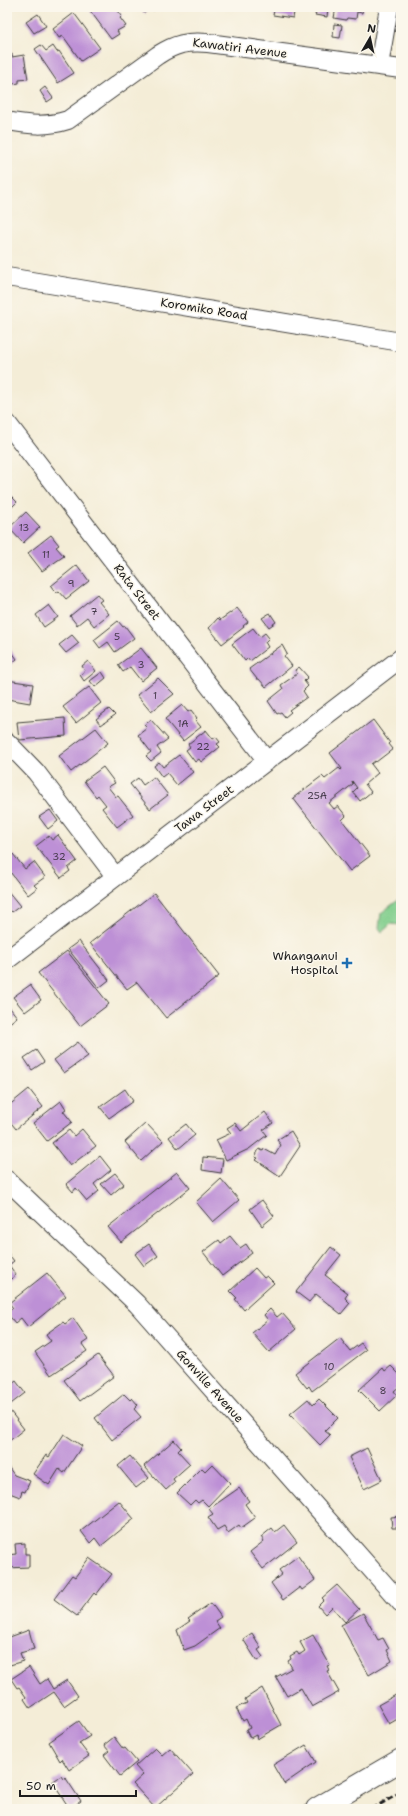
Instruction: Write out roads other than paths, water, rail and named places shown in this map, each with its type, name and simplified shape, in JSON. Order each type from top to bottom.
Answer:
[{"type":"main road","points":[[317,1809],[401,1760]]},
{"type":"street","points":[[379,66],[390,7]]},
{"type":"street","name":"Kawatiri Avenue","points":[[7,121],[43,126],[55,125],[68,120],[158,55],[184,42],[208,43],[401,69]]},
{"type":"street","name":"Koromiko Road","points":[[7,277],[401,342]]},
{"type":"street","name":"Rata Street","points":[[7,423],[267,761]]},
{"type":"street","name":"Tawa Street","points":[[7,960],[401,658]]},
{"type":"street","points":[[7,742],[36,772],[115,876]]},
{"type":"street","name":"Gonville Avenue","points":[[7,1180],[137,1304],[401,1603]]},
{"type":"railway","points":[[372,1809],[401,1792]]},
{"type":"place","name":"Whanganui Hospital","points":[[347,963]]}]
